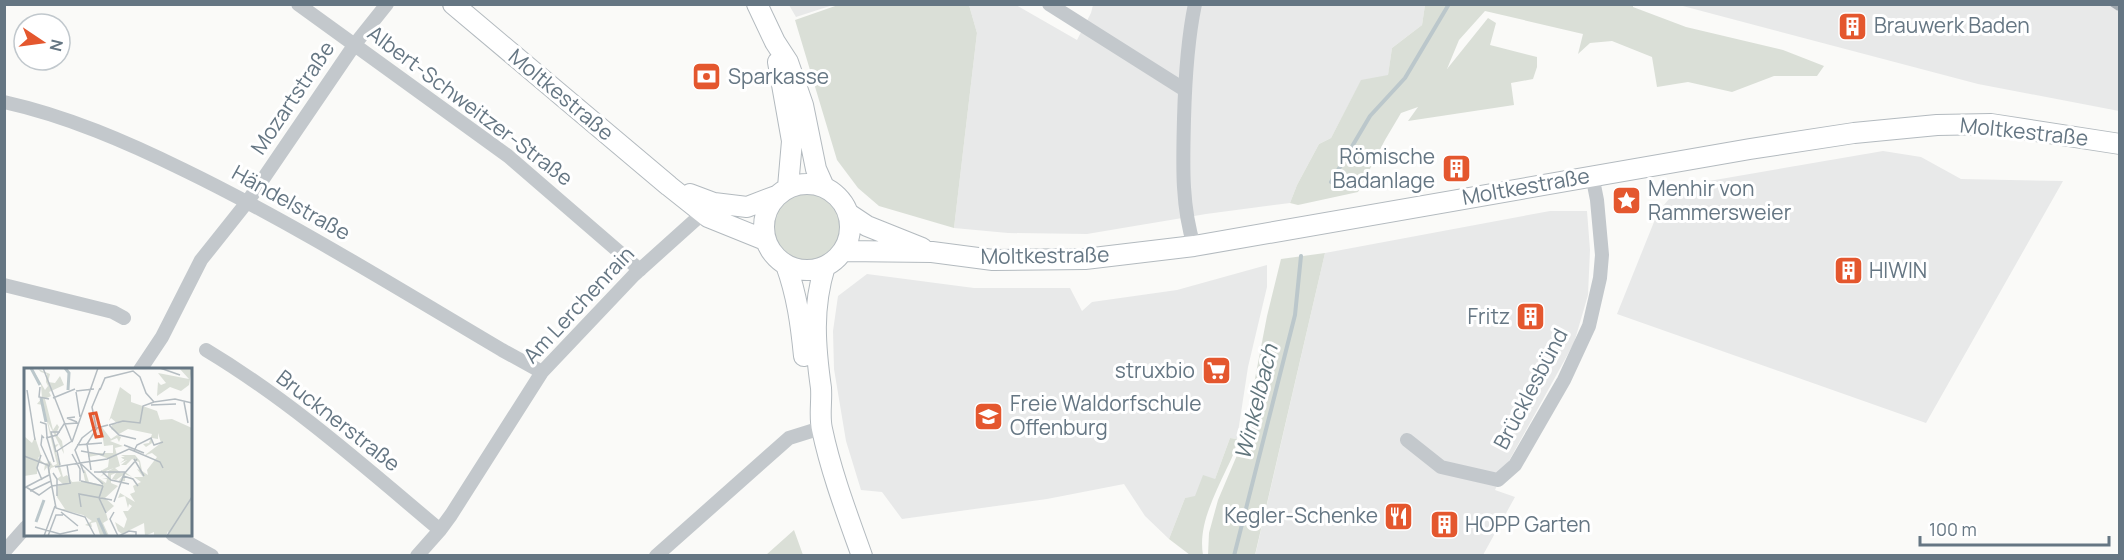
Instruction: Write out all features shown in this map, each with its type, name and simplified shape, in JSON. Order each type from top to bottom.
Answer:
[{"type":"street","name":"Albert-Schweitzer-Straße","points":[[298,4],[508,156],[640,270]]},
{"type":"street","name":"Mozartstraße","points":[[141,368],[162,337],[201,260],[248,201],[355,45],[387,4]]},
{"type":"street","name":"Moltkestraße","points":[[453,4],[703,213],[765,240]]},
{"type":"street","points":[[758,4],[775,42],[788,62],[803,105],[816,169],[824,187]]},
{"type":"street","points":[[1049,4],[1185,90]]},
{"type":"street","points":[[1194,246],[1187,224],[1182,171],[1185,90],[1195,4]]},
{"type":"street","points":[[775,42],[792,141],[782,191],[765,216],[763,224],[765,240],[771,252],[786,265],[809,270],[825,266],[835,260],[843,251],[850,233],[849,214],[839,198],[824,187],[806,183],[782,191]]},
{"type":"street","name":"Händelstraße","points":[[4,102],[89,128],[149,153],[248,201],[542,372]]},
{"type":"street","name":"Moltkestraße","points":[[843,251],[932,252],[993,260],[1085,259],[1194,246],[1592,175],[1854,133],[1937,125],[1991,124],[2120,144]]},
{"type":"street","name":"Brücklesbünd","points":[[1407,440],[1441,467],[1498,480],[1515,465],[1564,380],[1589,326],[1600,278],[1602,255],[1592,175]]},
{"type":"street","name":"Moltkestraße","points":[[669,186],[714,203],[747,207],[782,191]]},
{"type":"street","name":"Am Lerchenrain","points":[[417,555],[440,530],[542,372],[640,270],[703,213]]},
{"type":"street","name":"Moltkestraße","points":[[849,214],[867,226],[932,252]]},
{"type":"street","points":[[786,265],[794,288],[799,314],[811,414],[821,425]]},
{"type":"street","points":[[825,266],[818,288],[814,339],[822,402],[821,425],[835,480],[862,555]]},
{"type":"street","points":[[4,285],[104,309],[120,314],[124,318]]},
{"type":"street","name":"Brucknerstraße","points":[[206,350],[230,364],[320,429],[440,530]]},
{"type":"street","points":[[656,555],[789,438],[821,425]]},
{"type":"street","points":[[4,552],[24,529]]},
{"type":"street","points":[[176,536],[212,555]]},
{"type":"shaded area","points":[[841,4],[969,5],[977,33],[954,228],[879,206],[858,188],[837,160],[795,20]]},
{"type":"shaded area","points":[[789,5],[833,5],[796,17]]},
{"type":"shaded area","points":[[969,5],[1016,5],[1077,40],[1093,5],[1425,5],[1422,25],[1392,48],[1388,76],[1361,81],[1331,138],[1319,144],[1290,203],[1206,214],[1087,234],[1008,233],[954,228],[977,33]]},
{"type":"shaded area","points":[[1425,5],[1633,5],[1633,7],[1686,27],[1783,50],[1824,66],[1817,76],[1774,76],[1732,92],[1688,82],[1657,87],[1652,57],[1612,41],[1590,43],[1578,54],[1583,34],[1485,11],[1459,40],[1447,69],[1488,18],[1496,23],[1490,45],[1537,57],[1533,79],[1511,83],[1514,105],[1408,121],[1418,107],[1401,113],[1358,192],[1298,205],[1290,203],[1319,144],[1331,138],[1361,80],[1388,75],[1392,48],[1422,25]]},
{"type":"shaded area","points":[[1679,5],[2119,5],[2119,111],[1978,84]]},
{"type":"shaded area","points":[[1883,151],[1921,157],[1961,179],[2063,181],[1926,423],[1617,314],[1658,212],[1680,186]]},
{"type":"shaded area","points":[[804,190],[824,196],[834,206],[840,226],[834,246],[824,256],[804,262],[784,256],[774,246],[768,226],[774,206],[784,196]]},
{"type":"shaded area","points":[[1550,211],[1587,211],[1590,250],[1588,295],[1574,343],[1495,490],[1515,497],[1483,555],[1255,556],[1325,253]]},
{"type":"shaded area","points":[[1325,253],[1255,555],[1208,555],[1209,533],[1218,500],[1243,441],[1267,316],[1281,259]]},
{"type":"shaded area","name":"Freie Waldorfschule Offenburg","points":[[1267,265],[1267,287],[1248,367],[1237,439],[1230,438],[1215,479],[1195,497],[1185,498],[1169,539],[1145,516],[1124,484],[1047,499],[902,519],[882,492],[861,490],[846,441],[834,369],[833,331],[838,296],[867,274],[974,288],[1070,288],[1082,311],[1092,302],[1177,290]]},
{"type":"shaded area","points":[[1230,438],[1237,439],[1236,447],[1208,511],[1203,533],[1203,555],[1190,555],[1169,539],[1185,498],[1195,496],[1203,475],[1215,479]]},
{"type":"shaded area","points":[[794,530],[803,555],[766,555]]},
{"type":"waterway","name":"Winkelbach","points":[[1331,182],[1370,116],[1405,78],[1449,4]]},
{"type":"waterway","name":"Winkelbach","points":[[1234,556],[1295,315],[1301,256]]},
{"type":"railway","points":[[2111,4],[2120,10]]},
{"type":"place","name":"Brauwerk Baden","points":[[1853,26]]},
{"type":"place","name":"Sparkasse","points":[[707,77]]},
{"type":"place","name":"Römische Badanlage","points":[[1456,169]]},
{"type":"place","name":"Menhir von Rammersweier","points":[[1627,201]]},
{"type":"place","name":"HIWIN","points":[[1848,271]]},
{"type":"place","name":"Fritz","points":[[1531,317]]},
{"type":"place","name":"struxbio","points":[[1216,371]]},
{"type":"place","name":"Freie Waldorfschule Offenburg","points":[[989,416]]},
{"type":"place","name":"Kegler-Schenke","points":[[1399,516]]},
{"type":"place","name":"HOPP Garten","points":[[1444,525]]}]
